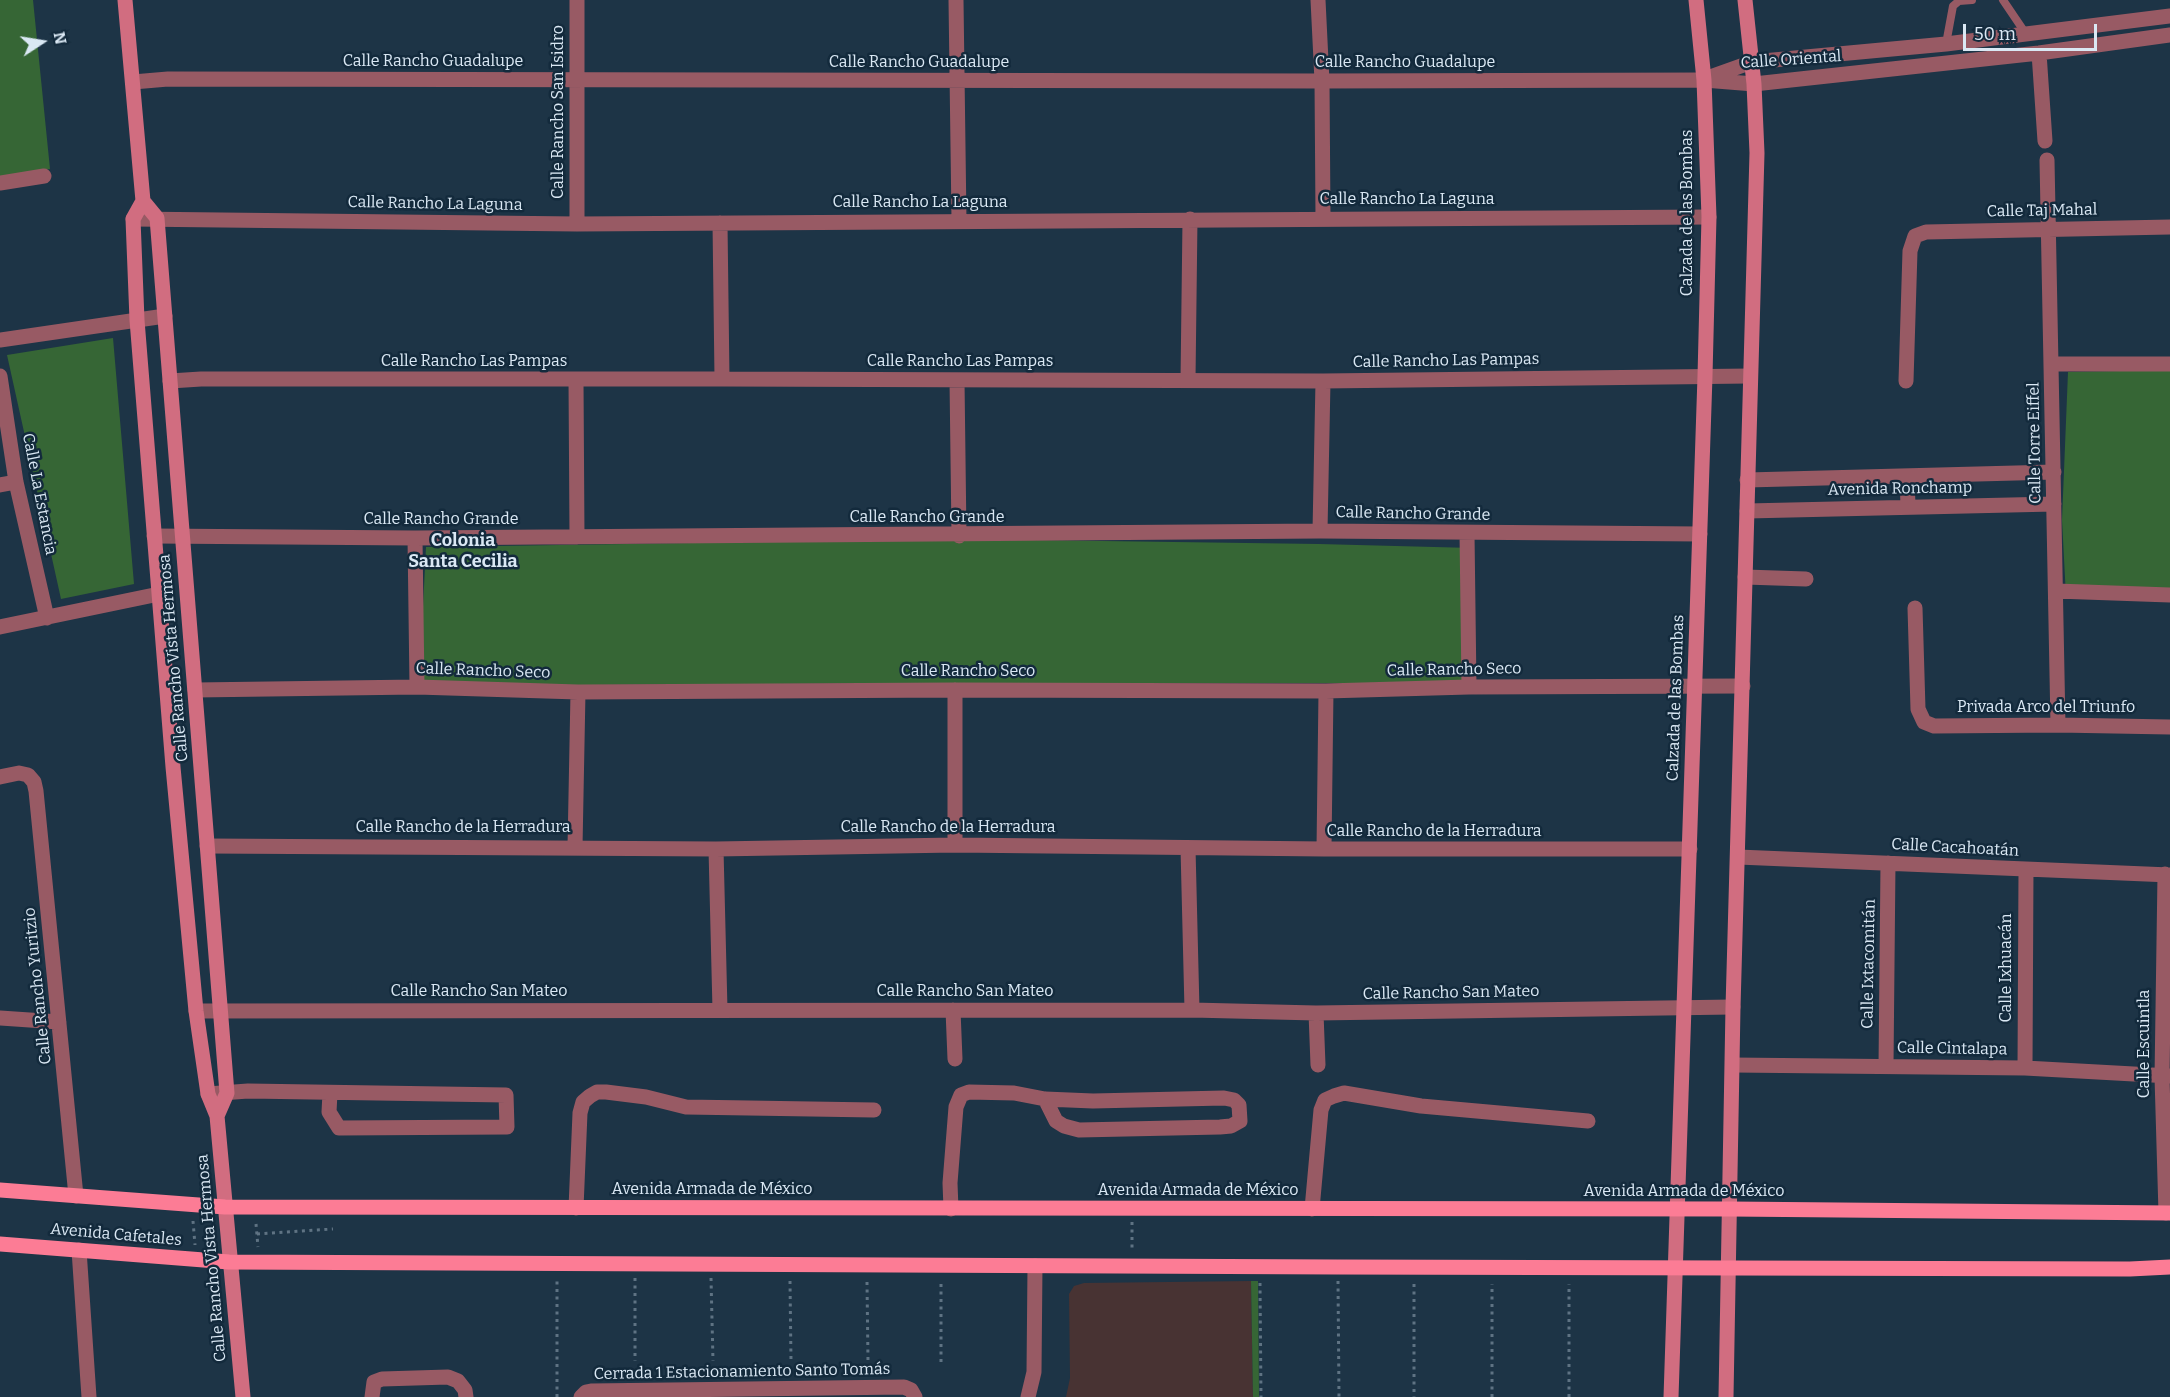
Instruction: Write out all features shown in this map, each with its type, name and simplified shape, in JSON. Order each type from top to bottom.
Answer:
[{"type":"main road","points":[[125,0],[144,201],[157,218]]},
{"type":"main road","name":"Calzada de las Bombas","points":[[1671,1397],[1709,217],[1704,80],[1696,0]]},
{"type":"main road","points":[[1726,1397],[1733,1007],[1757,153],[1754,84],[1745,0]]},
{"type":"main road","points":[[133,219],[144,201]]},
{"type":"main road","name":"Calle Rancho Vista Hermosa","points":[[157,218],[227,1093],[217,1116]]},
{"type":"main road","name":"Calle Rancho Vista Hermosa","points":[[133,219],[137,320],[173,767],[196,1011],[208,1094],[217,1116],[243,1397]]},
{"type":"main road","points":[[173,767],[201,766]]},
{"type":"main road","points":[[0,1190],[225,1207]]},
{"type":"main road","name":"Avenida Armada de México","points":[[225,1207],[1730,1209],[2168,1213]]},
{"type":"main road","name":"Avenida Cafetales","points":[[0,1244],[229,1262]]},
{"type":"main road","points":[[229,1262],[1338,1268],[2130,1269],[2170,1267]]},
{"type":"street","name":"Calle Rancho San Isidro","points":[[577,0],[577,224]]},
{"type":"street","points":[[956,0],[959,220]]},
{"type":"street","points":[[1318,0],[1322,81],[1323,218]]},
{"type":"street","name":"Calle Oriental","points":[[1704,80],[1752,62],[1946,44],[2170,16]]},
{"type":"street","name":"Calle Oriental","points":[[1704,80],[1754,84],[2039,53],[2170,35]]},
{"type":"street","points":[[2039,53],[2045,141]]},
{"type":"street","name":"Calle Rancho Guadalupe","points":[[133,82],[168,79],[1704,80]]},
{"type":"street","name":"Calle Torre Eiffel","points":[[2047,160],[2058,725]]},
{"type":"street","points":[[0,183],[44,176]]},
{"type":"street","name":"Calle Rancho La Laguna","points":[[133,219],[577,224],[1709,217]]},
{"type":"street","points":[[1188,380],[1190,219]]},
{"type":"street","points":[[720,223],[722,379]]},
{"type":"street","name":"Calle Taj Mahal","points":[[1906,381],[1910,251],[1916,236],[1926,232],[2170,227]]},
{"type":"street","points":[[0,340],[165,316]]},
{"type":"street","points":[[2052,364],[2170,364]]},
{"type":"street","name":"Calle La Estancia","points":[[0,376],[16,482],[46,618]]},
{"type":"street","name":"Calle Rancho Las Pampas","points":[[170,381],[201,379],[722,379],[1323,381],[1750,376]]},
{"type":"street","points":[[576,380],[578,537]]},
{"type":"street","points":[[957,380],[959,536]]},
{"type":"street","points":[[1320,531],[1323,381]]},
{"type":"street","name":"Avenida Ronchamp","points":[[1748,480],[2054,472]]},
{"type":"street","points":[[1908,476],[1908,507]]},
{"type":"street","points":[[0,485],[16,482]]},
{"type":"street","name":"Avenida Ronchamp","points":[[1747,511],[2055,504]]},
{"type":"street","name":"Calle Rancho Grande","points":[[154,536],[415,538],[959,536],[1320,531],[1700,534]]},
{"type":"street","points":[[1467,533],[1469,687]]},
{"type":"street","points":[[415,538],[417,687]]},
{"type":"street","points":[[1745,577],[1806,579]]},
{"type":"street","points":[[2056,591],[2170,595]]},
{"type":"street","points":[[0,627],[159,594]]},
{"type":"street","name":"Privada Arco del Triunfo","points":[[1915,608],[1918,709],[1924,722],[1934,726],[2170,727]]},
{"type":"street","name":"Calle Rancho Seco","points":[[195,690],[417,687],[578,692],[1326,691],[1469,687],[1743,686]]},
{"type":"street","points":[[955,690],[955,845]]},
{"type":"street","points":[[1324,849],[1326,691]]},
{"type":"street","points":[[575,846],[578,692]]},
{"type":"street","name":"Calle Rancho Yuritzio","points":[[0,777],[19,773],[28,775],[34,782],[36,791],[76,1196]]},
{"type":"street","name":"Calle Rancho de la Herradura","points":[[207,846],[575,846],[716,849],[955,845],[1324,849],[1690,849]]},
{"type":"street","points":[[1188,848],[1192,1010]]},
{"type":"street","points":[[716,849],[720,1010]]},
{"type":"street","name":"Calle Cacahoatán","points":[[1738,857],[2167,875]]},
{"type":"street","name":"Calle Ixtacomitán","points":[[1886,1065],[1888,863]]},
{"type":"street","name":"Calle Ixhuacán","points":[[2025,1068],[2026,869]]},
{"type":"street","name":"Calle Escuintla","points":[[2167,875],[2168,1213]]},
{"type":"street","name":"Calle Rancho San Mateo","points":[[196,1011],[1192,1010],[1316,1013],[1733,1007]]},
{"type":"street","points":[[953,1010],[956,1059]]},
{"type":"street","points":[[1316,1013],[1318,1065]]},
{"type":"street","points":[[0,1018],[59,1022]]},
{"type":"street","name":"Calle Cintalapa","points":[[1733,1065],[2025,1068],[2166,1077]]},
{"type":"street","points":[[951,1209],[950,1183],[956,1107],[961,1095],[977,1091],[1014,1093],[1045,1099],[1094,1101],[1224,1098],[1234,1100],[1239,1105],[1240,1121],[1232,1126],[1220,1127],[1079,1130],[1056,1121],[1045,1099]]},
{"type":"street","points":[[576,1208],[580,1113],[583,1102],[590,1096],[606,1092],[646,1097],[686,1107],[874,1110]]},
{"type":"street","points":[[208,1094],[330,1093],[506,1095],[507,1127],[339,1128],[329,1113],[330,1093]]},
{"type":"street","points":[[1312,1209],[1321,1110],[1325,1100],[1344,1093],[1421,1106],[1588,1121]]},
{"type":"street","points":[[79,1250],[89,1397]]},
{"type":"street","points":[[1028,1397],[1034,1372],[1035,1266]]},
{"type":"street","points":[[372,1397],[374,1382],[382,1379],[448,1377],[458,1382],[465,1390],[466,1397]]},
{"type":"street","name":"Cerrada 1 Estacionamiento Santo Tomás","points":[[581,1397],[591,1391],[909,1392]]},
{"type":"lane","points":[[1946,44],[1953,6],[1959,1],[1972,0]]},
{"type":"lane","points":[[2003,0],[2026,34]]},
{"type":"path","points":[[1132,1199],[1132,1187],[1162,1188]]},
{"type":"path","points":[[192,1205],[196,1260]]},
{"type":"path","points":[[255,1207],[258,1262]]},
{"type":"path","points":[[1132,1222],[1132,1257]]},
{"type":"path","points":[[257,1234],[333,1228]]},
{"type":"path","points":[[557,1263],[557,1397]]},
{"type":"path","points":[[635,1264],[635,1361]]},
{"type":"path","points":[[711,1264],[712,1361]]},
{"type":"path","points":[[790,1265],[791,1361]]},
{"type":"path","points":[[867,1265],[867,1361]]},
{"type":"path","points":[[941,1362],[942,1265]]},
{"type":"path","points":[[1260,1267],[1262,1397]]},
{"type":"path","points":[[1414,1267],[1414,1397]]},
{"type":"path","points":[[1492,1267],[1492,1397]]},
{"type":"path","points":[[1569,1267],[1569,1397]]},
{"type":"path","points":[[1338,1268],[1338,1397]]},
{"type":"shaded area","points":[[1251,1281],[1253,1397],[1066,1397],[1070,1378],[1069,1294],[1074,1286],[1084,1283]]},
{"type":"green space","points":[[0,0],[33,0],[50,169],[0,177]]},
{"type":"green space","points":[[113,338],[134,584],[61,599],[7,355]]},
{"type":"green space","points":[[2170,370],[2170,598],[2066,597],[2062,520],[2068,372]]},
{"type":"green space","points":[[959,539],[1473,548],[1474,683],[419,686],[426,547]]},
{"type":"green space","points":[[1251,1281],[1258,1281],[1259,1397],[1253,1397]]},
{"type":"district","name":"Colonia Santa Cecilia","points":[[463,551]]}]
